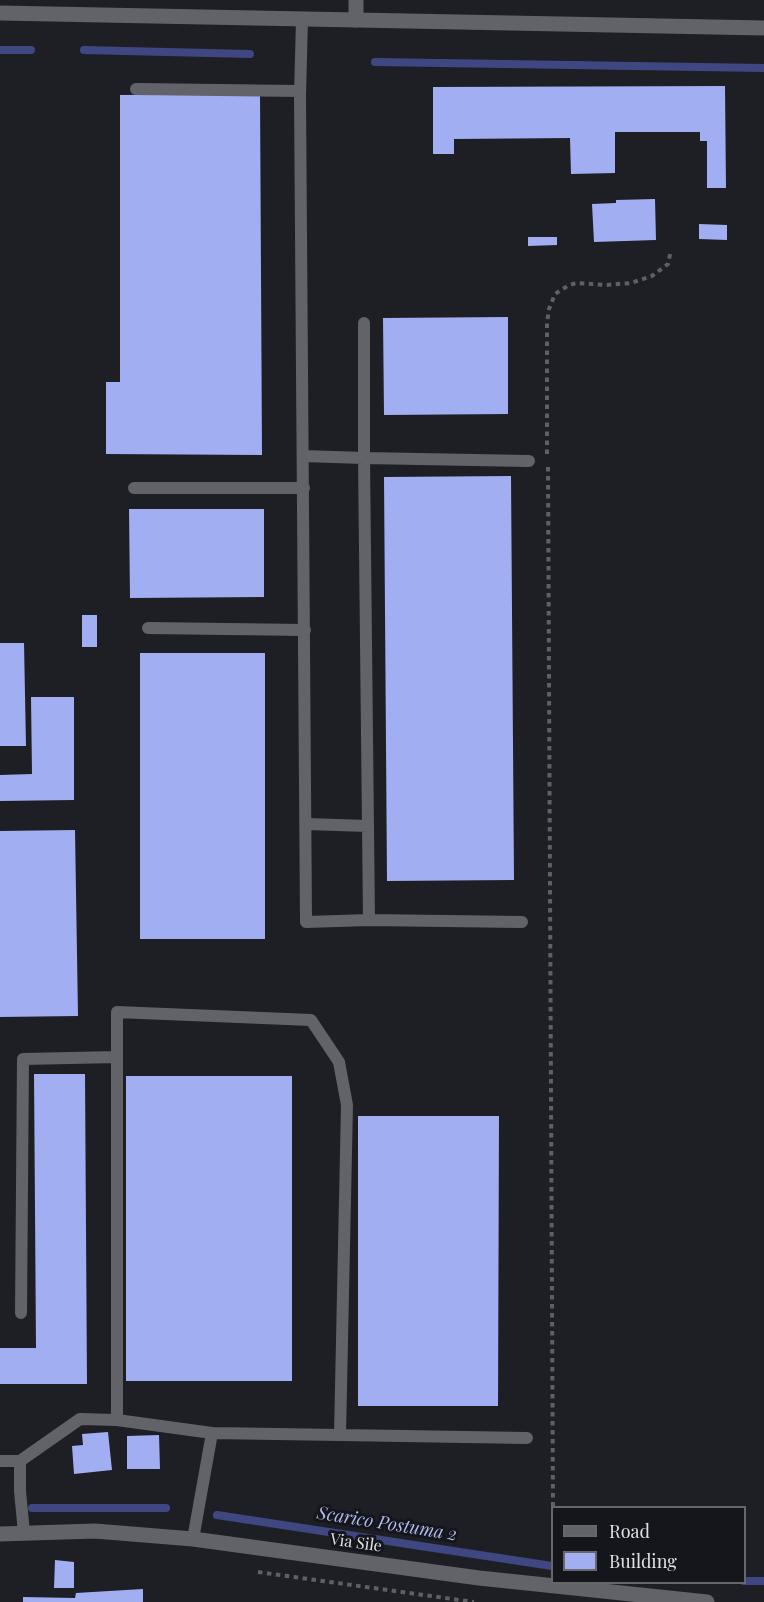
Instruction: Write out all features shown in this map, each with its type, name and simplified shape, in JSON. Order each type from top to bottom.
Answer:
[{"type":"street","points":[[356,0],[356,20]]},
{"type":"street","points":[[0,13],[764,28]]},
{"type":"street","name":"Via Sile","points":[[0,1534],[95,1531],[193,1539],[479,1578],[707,1602]]},
{"type":"lane","points":[[302,19],[300,91],[306,922],[369,920],[522,922]]},
{"type":"lane","points":[[136,89],[300,91]]},
{"type":"lane","points":[[364,323],[369,920]]},
{"type":"lane","points":[[303,456],[529,461]]},
{"type":"lane","points":[[134,488],[304,488]]},
{"type":"lane","points":[[148,628],[305,630]]},
{"type":"lane","points":[[306,824],[368,826]]},
{"type":"lane","points":[[117,1420],[117,1012],[311,1020],[339,1062],[347,1105],[340,1435]]},
{"type":"lane","points":[[21,1313],[23,1059],[117,1056]]},
{"type":"lane","points":[[0,1461],[20,1461],[80,1419],[117,1420],[212,1433],[527,1438]]},
{"type":"lane","points":[[193,1539],[212,1433]]},
{"type":"lane","points":[[20,1461],[24,1533]]},
{"type":"path","points":[[548,455],[547,323],[555,294],[577,283],[622,284],[652,276],[668,264],[671,250]]},
{"type":"path","points":[[548,467],[553,1506]]},
{"type":"path","points":[[250,1571],[474,1602]]},
{"type":"building","points":[[725,86],[726,188],[707,188],[707,141],[700,141],[700,132],[615,132],[615,173],[571,174],[570,138],[454,139],[454,154],[433,154],[433,87]]},
{"type":"building","points":[[260,94],[262,455],[106,454],[106,382],[120,382],[120,95]]},
{"type":"building","points":[[655,199],[656,240],[594,242],[592,204],[616,203],[616,200]]},
{"type":"building","points":[[699,224],[727,225],[727,240],[699,239]]},
{"type":"building","points":[[528,237],[557,237],[557,245],[528,246]]},
{"type":"building","points":[[508,317],[508,414],[384,415],[383,318]]},
{"type":"building","points":[[511,476],[514,880],[387,881],[384,477]]},
{"type":"building","points":[[129,509],[264,509],[264,597],[130,598]]},
{"type":"building","points":[[82,615],[97,615],[97,647],[82,647]]},
{"type":"building","points":[[0,643],[24,643],[26,746],[0,746]]},
{"type":"building","points":[[140,653],[265,653],[265,939],[140,939]]},
{"type":"building","points":[[31,697],[74,697],[74,800],[0,801],[0,775],[32,774]]},
{"type":"building","points":[[75,830],[78,1016],[0,1017],[0,831]]},
{"type":"building","points":[[34,1074],[85,1074],[87,1384],[0,1384],[0,1348],[36,1348]]},
{"type":"building","points":[[126,1076],[292,1076],[292,1381],[126,1381]]},
{"type":"building","points":[[358,1116],[499,1116],[498,1406],[358,1406]]},
{"type":"building","points":[[108,1432],[112,1470],[74,1474],[72,1446],[83,1445],[82,1434]]},
{"type":"building","points":[[159,1435],[160,1469],[127,1469],[127,1436]]},
{"type":"building","points":[[55,1560],[74,1562],[74,1588],[54,1588]]},
{"type":"building","points":[[143,1589],[143,1602],[23,1602],[23,1597],[75,1598],[76,1593]]},
{"type":"waterway","points":[[0,50],[31,50]]},
{"type":"waterway","points":[[84,50],[250,54]]},
{"type":"waterway","points":[[375,62],[764,68]]},
{"type":"waterway","name":"Scarico Postuma 2","points":[[32,1508],[166,1508]]},
{"type":"waterway","name":"Scarico Postuma 2","points":[[217,1515],[551,1566]]},
{"type":"waterway","name":"Scarico Postuma 2","points":[[746,1581],[764,1581]]}]
